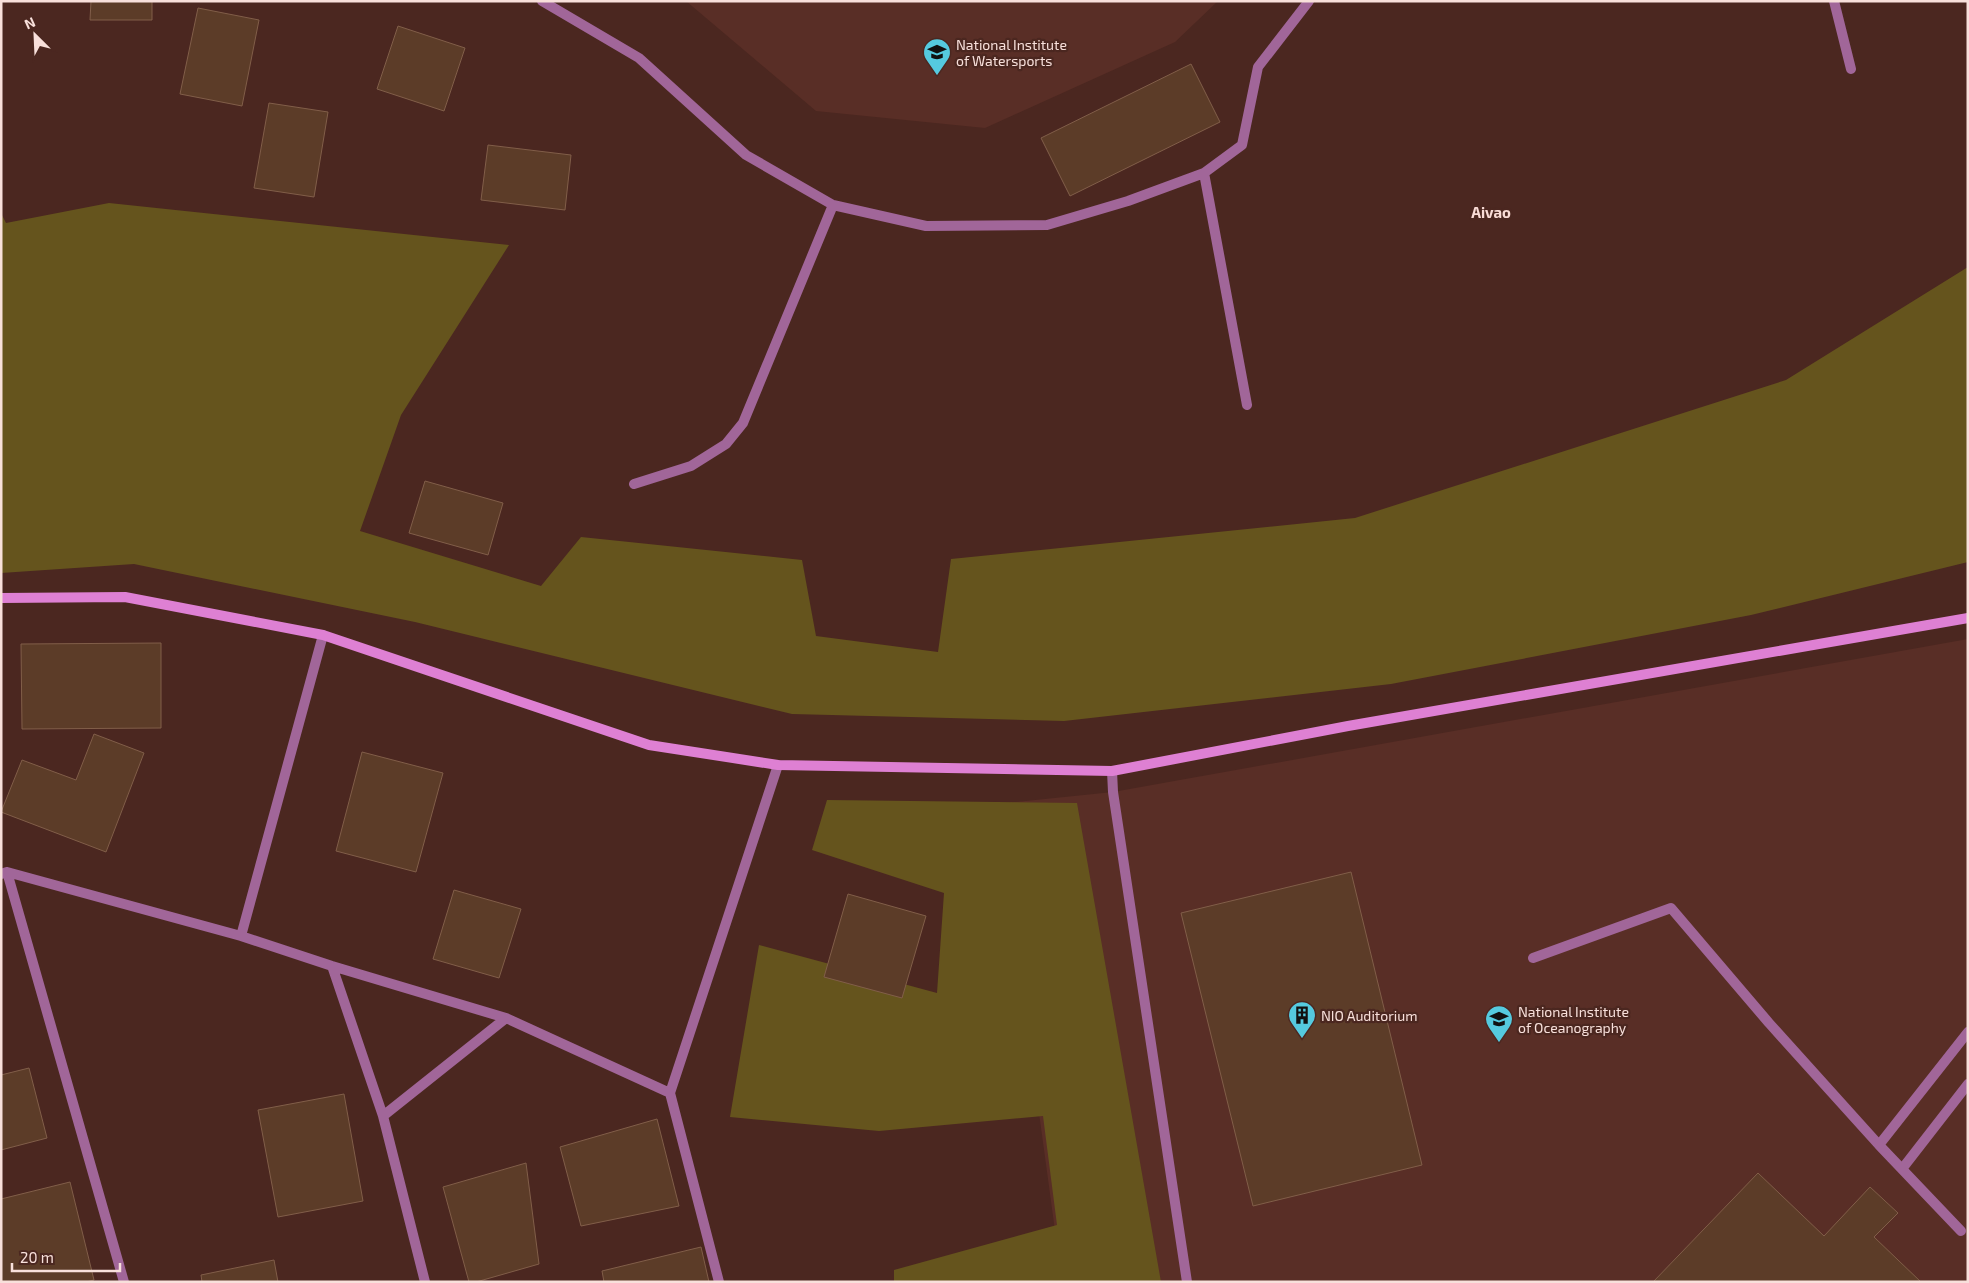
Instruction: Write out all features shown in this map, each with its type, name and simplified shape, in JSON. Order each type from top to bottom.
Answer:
[{"type":"street","points":[[542,1],[639,58],[746,155],[834,205],[926,226],[1047,225],[1128,201],[1204,173],[1242,145],[1258,67],[1309,1]]},
{"type":"street","points":[[1834,1],[1851,69]]},
{"type":"street","points":[[1204,173],[1247,405]]},
{"type":"street","points":[[634,484],[691,466],[726,444],[744,423],[834,205]]},
{"type":"street","points":[[1,598],[125,597],[322,635],[649,746],[778,765],[1112,771],[1348,726],[1968,618]]},
{"type":"street","points":[[241,936],[322,635]]},
{"type":"street","points":[[719,1282],[670,1093],[778,765]]},
{"type":"street","points":[[1112,771],[1114,802],[1187,1282]]},
{"type":"street","points":[[4,873],[241,936],[332,966],[506,1018],[670,1093]]},
{"type":"street","points":[[4,873],[124,1282]]},
{"type":"street","points":[[1533,958],[1671,908],[1769,1024],[1961,1232]]},
{"type":"street","points":[[332,966],[383,1116],[425,1282]]},
{"type":"street","points":[[383,1116],[506,1018]]},
{"type":"street","points":[[1879,1145],[1968,1032]]},
{"type":"street","points":[[1902,1169],[1968,1084]]},
{"type":"shaded area","name":"National Institute of Watersports","points":[[686,1],[1218,1],[1175,42],[985,128],[816,111]]},
{"type":"shaded area","points":[[109,203],[509,245],[401,415],[360,531],[541,586],[581,537],[802,560],[816,636],[938,652],[951,559],[1355,518],[1786,380],[1968,267],[1968,562],[1751,615],[1391,684],[1064,721],[792,714],[415,622],[134,564],[1,573],[1,213],[6,223]]},
{"type":"shaded area","name":"National Institute of Oceanography","points":[[1968,639],[1968,1282],[1062,1282],[997,804],[1113,792]]},
{"type":"shaded area","points":[[827,800],[1077,803],[1161,1282],[894,1282],[894,1270],[1057,1225],[1043,1116],[879,1131],[730,1117],[759,945],[937,993],[944,893],[812,850]]},
{"type":"building","points":[[91,1],[152,1],[152,20],[90,20]]},
{"type":"building","points":[[198,8],[259,20],[242,106],[180,94]]},
{"type":"building","points":[[398,26],[465,48],[444,111],[377,89]]},
{"type":"building","points":[[1191,64],[1220,122],[1070,196],[1041,138]]},
{"type":"building","points":[[269,103],[328,112],[314,197],[254,188]]},
{"type":"building","points":[[488,145],[571,155],[565,210],[481,200]]},
{"type":"building","points":[[425,481],[503,503],[488,555],[409,533]]},
{"type":"building","points":[[161,643],[161,728],[22,729],[21,644]]},
{"type":"building","points":[[94,734],[144,753],[106,852],[1,812],[22,760],[76,780]]},
{"type":"building","points":[[362,752],[443,773],[416,872],[336,851]]},
{"type":"building","name":"NIO Auditorium","points":[[1351,872],[1422,1165],[1253,1206],[1181,913]]},
{"type":"building","points":[[454,890],[521,909],[499,978],[433,959]]},
{"type":"building","points":[[848,894],[926,916],[902,998],[824,977]]},
{"type":"building","points":[[29,1068],[47,1138],[1,1150],[1,1075]]},
{"type":"building","points":[[344,1094],[363,1201],[278,1217],[258,1110]]},
{"type":"building","points":[[657,1119],[679,1206],[581,1226],[560,1147]]},
{"type":"building","points":[[526,1163],[539,1264],[476,1282],[469,1282],[443,1187]]},
{"type":"building","points":[[1758,1173],[1824,1236],[1870,1187],[1898,1213],[1874,1237],[1921,1282],[1653,1282]]},
{"type":"building","points":[[70,1182],[94,1280],[86,1282],[1,1282],[1,1199]]},
{"type":"building","points":[[701,1247],[709,1282],[604,1282],[602,1271]]},
{"type":"building","points":[[274,1260],[278,1282],[202,1282],[201,1275]]},
{"type":"place","name":"National Institute of Watersports","points":[[937,76]]},
{"type":"place","name":"NIO Auditorium","points":[[1302,1039]]},
{"type":"place","name":"National Institute of Oceanography","points":[[1499,1043]]},
{"type":"district","name":"Aivao","points":[[1491,212]]}]
